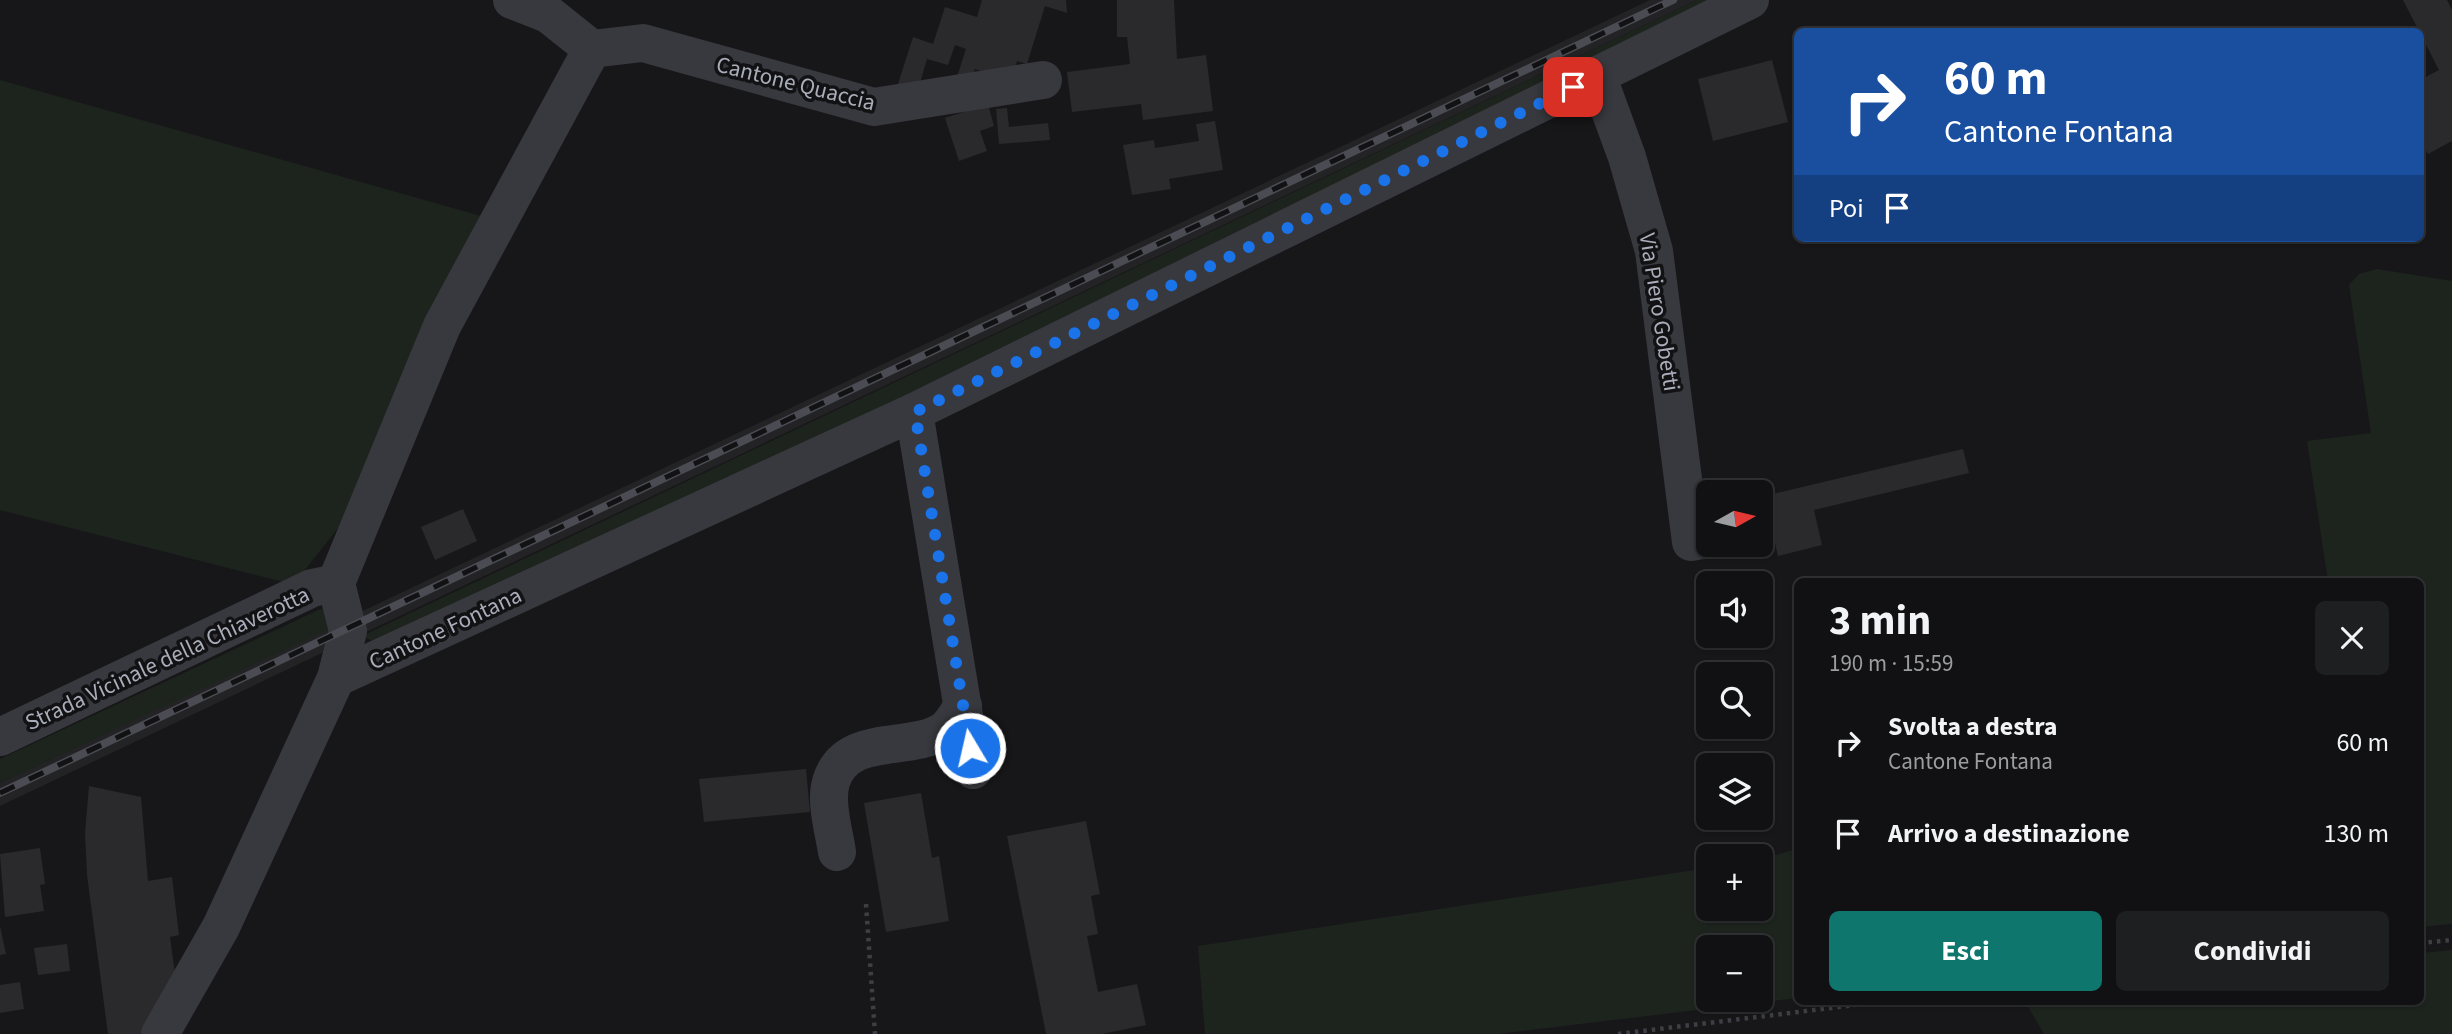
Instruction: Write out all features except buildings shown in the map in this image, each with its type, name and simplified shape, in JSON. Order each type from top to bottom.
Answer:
[{"type":"street","points":[[160,1034],[221,927],[336,678],[348,631],[336,583],[442,326],[592,49],[548,14],[512,0]]},
{"type":"street","points":[[1597,75],[1750,0]]},
{"type":"street","name":"Cantone Quaccia","points":[[592,49],[643,43],[874,107],[1043,80]]},
{"type":"street","name":"Cantone Fontana","points":[[336,678],[915,412],[1597,75]]},
{"type":"street","name":"Via Piero Gobetti","points":[[1597,75],[1627,157],[1654,251],[1691,542],[1696,541]]},
{"type":"street","points":[[915,412],[973,770]]},
{"type":"street","name":"Strada Vicinale della Chiaverotta","points":[[0,737],[312,588],[336,583]]},
{"type":"street","points":[[837,852],[830,782],[848,756],[864,749],[928,739],[946,730],[963,706]]},
{"type":"path","points":[[866,904],[875,1034]]},
{"type":"path","points":[[2424,943],[2452,940]]},
{"type":"path","points":[[1618,1034],[1855,1005]]},
{"type":"shaded area","points":[[1650,0],[1697,0],[0,806],[0,783]]},
{"type":"shaded area","points":[[1697,0],[1718,0],[961,372],[375,642],[362,636]]},
{"type":"shaded area","points":[[0,80],[481,216],[339,527],[303,572],[288,583],[0,510]]},
{"type":"shaded area","points":[[2377,269],[2452,281],[2452,924],[2424,927],[2424,578],[2328,578],[2307,441],[2371,433],[2349,285],[2359,274]]},
{"type":"shaded area","points":[[325,607],[338,625],[0,783],[0,759]]},
{"type":"shaded area","points":[[1794,850],[1794,998],[1773,1001],[1773,935],[1696,935],[1696,1010],[1497,1034],[1205,1034],[1198,946],[1696,870],[1696,921],[1773,921],[1773,856]]},
{"type":"shaded area","points":[[2452,950],[2452,1034],[2044,1034],[2027,1005],[2424,1005],[2424,953]]},
{"type":"railway","points":[[0,793],[1673,0]]},
{"type":"route","points":[[970,748],[915,412],[1573,87]]}]
